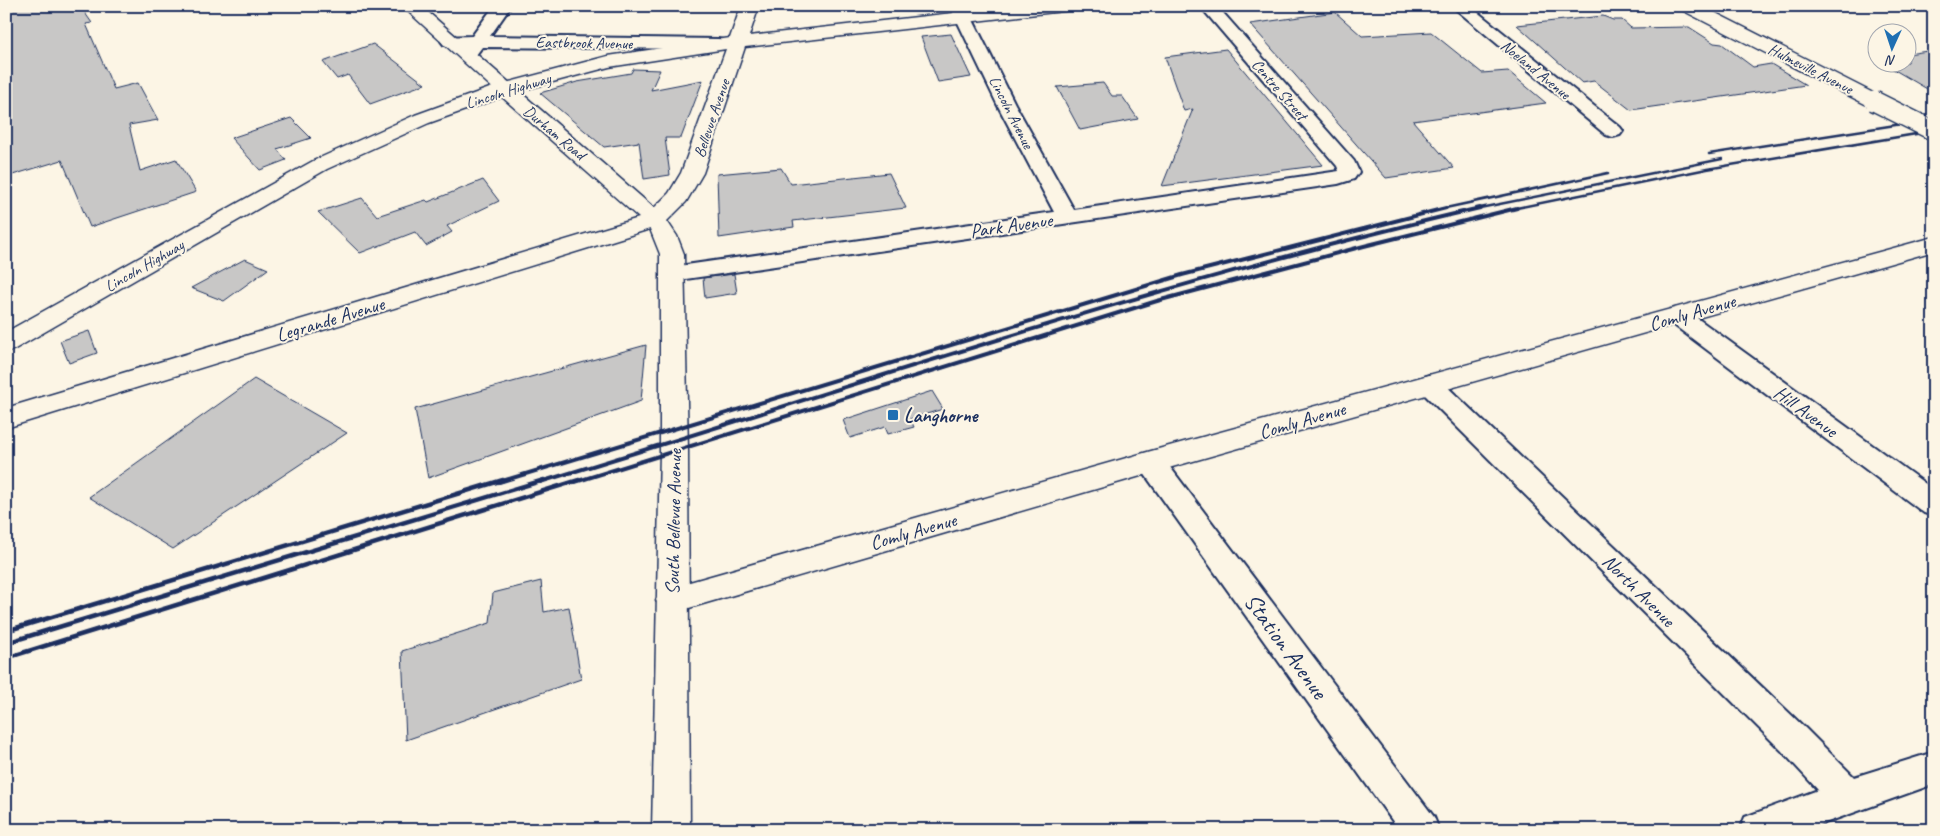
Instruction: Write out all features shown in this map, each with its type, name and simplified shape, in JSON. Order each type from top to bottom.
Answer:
[{"type":"main road","name":"Durham Road","points":[[410,6],[450,41],[472,48],[505,89],[654,220]]},
{"type":"main road","name":"Bellevue Avenue","points":[[654,220],[678,197],[692,173],[728,43],[750,6]]},
{"type":"main road","name":"Lincoln Highway","points":[[6,343],[320,165],[422,119],[505,89],[608,62],[728,43],[960,12],[1064,6]]},
{"type":"main road","name":"Hulmeville Avenue","points":[[1688,6],[1934,131]]},
{"type":"main road","name":"South Bellevue Avenue","points":[[654,220],[664,230],[670,242],[672,274],[674,451],[671,830]]},
{"type":"main road","name":"Legrande Avenue","points":[[6,418],[654,220]]},
{"type":"main road","name":"Comly Avenue","points":[[672,600],[1151,462],[1934,244]]},
{"type":"street","points":[[472,48],[502,6]]},
{"type":"street","name":"Centre Street","points":[[1208,6],[1347,165],[1349,172]]},
{"type":"street","name":"Noeland Avenue","points":[[1460,6],[1613,131]]},
{"type":"street","name":"Lincoln Avenue","points":[[960,12],[1006,104],[1067,217]]},
{"type":"street","name":"Eastbrook Avenue","points":[[472,48],[728,43]]},
{"type":"street","name":"Park Avenue","points":[[672,274],[1338,178],[1347,175],[1349,172]]},
{"type":"street","name":"Hill Avenue","points":[[1678,316],[1934,505]]},
{"type":"street","name":"North Avenue","points":[[1429,384],[1793,739],[1848,796]]},
{"type":"street","name":"Station Avenue","points":[[1151,462],[1421,830]]},
{"type":"street","points":[[1758,830],[1848,796],[1934,768]]},
{"type":"building","points":[[6,6],[80,6],[92,23],[86,24],[114,89],[138,83],[158,120],[129,125],[140,171],[176,159],[196,192],[90,227],[62,160],[6,177]]},
{"type":"building","points":[[1335,12],[1362,36],[1431,32],[1482,73],[1508,71],[1546,103],[1413,121],[1454,168],[1386,178],[1250,24]]},
{"type":"building","points":[[1603,16],[1613,20],[1622,20],[1631,28],[1689,27],[1714,43],[1722,44],[1753,67],[1771,64],[1806,85],[1631,110],[1594,81],[1582,83],[1517,25]]},
{"type":"building","points":[[951,34],[971,77],[938,82],[921,37]]},
{"type":"building","points":[[373,44],[425,84],[370,104],[348,75],[337,79],[323,62]]},
{"type":"building","points":[[1226,49],[1323,165],[1162,186],[1193,109],[1184,111],[1165,57]]},
{"type":"building","points":[[1934,50],[1934,93],[1898,72],[1918,72],[1918,52]]},
{"type":"building","points":[[633,69],[660,70],[651,90],[703,80],[681,138],[665,138],[670,175],[644,179],[639,142],[604,147],[540,93],[577,82],[631,73]]},
{"type":"building","points":[[1103,83],[1112,96],[1122,96],[1138,119],[1080,130],[1057,87]]},
{"type":"building","points":[[291,118],[311,138],[277,149],[286,160],[260,170],[231,138]]},
{"type":"building","points":[[781,168],[791,184],[889,173],[906,208],[793,221],[794,227],[719,238],[717,174]]},
{"type":"building","points":[[483,180],[499,201],[447,226],[452,232],[426,246],[415,232],[360,253],[318,212],[362,198],[377,216],[426,200],[428,202]]},
{"type":"building","points":[[245,259],[268,269],[224,301],[191,288]]},
{"type":"building","points":[[734,274],[737,293],[705,298],[703,278]]},
{"type":"building","points":[[89,331],[97,353],[69,363],[60,341]]},
{"type":"building","points":[[646,345],[641,401],[428,478],[415,409]]},
{"type":"building","points":[[254,379],[347,433],[173,549],[89,497]]},
{"type":"building","points":[[932,391],[943,409],[910,419],[914,427],[888,434],[885,427],[850,438],[843,420]]},
{"type":"building","points":[[541,581],[544,612],[569,607],[581,679],[406,740],[402,651],[490,623],[493,593]]},
{"type":"railway","points":[[1709,154],[1934,119]]},
{"type":"railway","points":[[1512,209],[1707,169],[1934,131]]},
{"type":"railway","points":[[1475,209],[1722,159]]},
{"type":"railway","points":[[1441,209],[1608,173]]},
{"type":"railway","points":[[499,482],[1182,275],[1446,208]]},
{"type":"railway","points":[[540,482],[1125,302],[1243,268],[1480,208]]},
{"type":"railway","points":[[575,482],[1157,301],[1517,208]]},
{"type":"railway","points":[[6,631],[503,480]]},
{"type":"railway","points":[[6,643],[544,480]]},
{"type":"railway","points":[[6,658],[579,480]]},
{"type":"place","name":"Langhorne","points":[[893,415]]}]
